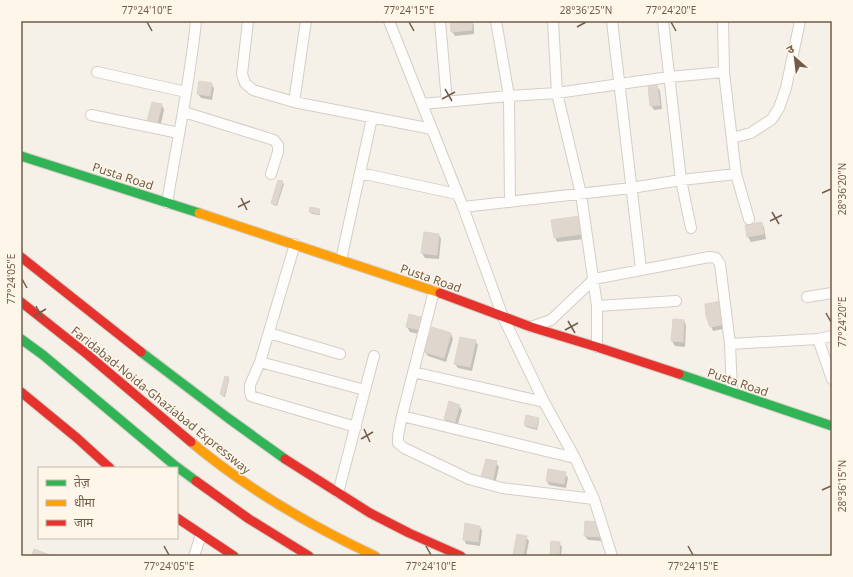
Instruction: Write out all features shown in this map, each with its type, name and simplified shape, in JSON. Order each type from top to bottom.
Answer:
[{"type":"street","points":[[167,203],[184,112],[196,21]]},
{"type":"street","points":[[248,21],[242,74],[245,83],[253,90],[294,102],[432,129]]},
{"type":"street","points":[[294,102],[306,21]]},
{"type":"street","points":[[388,21],[458,194],[503,317],[544,402],[575,458],[594,499],[612,556]]},
{"type":"street","points":[[440,21],[447,102]]},
{"type":"street","points":[[496,21],[509,96],[510,202]]},
{"type":"street","points":[[553,21],[556,93],[581,194],[597,306],[597,347]]},
{"type":"street","points":[[612,21],[641,269]]},
{"type":"street","points":[[663,21],[681,180],[690,228]]},
{"type":"street","points":[[722,21],[724,72],[736,174],[749,219]]},
{"type":"street","points":[[732,138],[751,133],[772,119],[779,108],[786,88],[800,21]]},
{"type":"street","points":[[98,72],[186,92]]},
{"type":"street","points":[[422,104],[556,93],[669,77],[724,72]]},
{"type":"street","points":[[184,112],[274,140],[278,145],[278,152],[271,174]]},
{"type":"street","points":[[91,115],[179,133]]},
{"type":"street","points":[[341,260],[372,118]]},
{"type":"street","name":"Pusta Road","points":[[21,156],[295,244],[531,327],[597,347],[832,426]]},
{"type":"street","points":[[360,174],[458,194]]},
{"type":"street","points":[[463,207],[631,188],[681,180],[736,174]]},
{"type":"street","points":[[295,244],[260,362],[250,385],[251,396],[356,427]]},
{"type":"street","points":[[21,257],[92,311],[171,375],[263,443],[358,506],[392,525],[461,556]]},
{"type":"street","points":[[531,327],[551,320],[594,279],[710,257],[716,258],[720,264],[730,344],[732,392]]},
{"type":"street","points":[[434,292],[402,416],[398,444],[469,479],[502,488],[594,499]]},
{"type":"street","points":[[807,297],[832,293]]},
{"type":"street","points":[[597,306],[676,301]]},
{"type":"street","name":"Faridabad-Noida-Ghaziabad Expressway","points":[[21,302],[96,362],[188,440],[252,488],[341,540],[375,556]]},
{"type":"street","points":[[269,333],[340,354]]},
{"type":"street","points":[[730,344],[818,339],[832,336]]},
{"type":"street","points":[[21,339],[43,355],[177,467]]},
{"type":"street","points":[[818,339],[832,379]]},
{"type":"street","points":[[338,493],[374,356]]},
{"type":"street","points":[[260,362],[365,390]]},
{"type":"street","points":[[413,372],[544,402]]},
{"type":"street","points":[[21,392],[77,438],[109,467]]},
{"type":"street","points":[[402,416],[575,458]]},
{"type":"street","points":[[178,468],[249,519],[309,556]]},
{"type":"street","points":[[178,519],[234,556]]},
{"type":"street","points":[[194,556],[201,535]]},
{"type":"building","points":[[450,21],[472,21],[472,30],[451,32]]},
{"type":"building","points":[[199,81],[212,83],[210,96],[197,94]]},
{"type":"building","points":[[657,85],[660,105],[650,106],[648,86]]},
{"type":"building","points":[[152,102],[162,104],[157,124],[147,121]]},
{"type":"building","points":[[278,180],[283,181],[276,205],[271,203]]},
{"type":"building","points":[[310,207],[320,209],[319,214],[309,212]]},
{"type":"building","points":[[580,216],[582,234],[554,238],[551,220]]},
{"type":"building","points":[[762,222],[764,234],[747,237],[745,225]]},
{"type":"building","points":[[424,232],[439,234],[437,255],[421,253]]},
{"type":"building","points":[[721,301],[726,324],[710,327],[706,316],[705,304]]},
{"type":"building","points":[[409,314],[424,318],[420,330],[406,327]]},
{"type":"building","points":[[673,319],[684,320],[683,342],[671,341]]},
{"type":"building","points":[[432,327],[451,333],[444,358],[424,352]]},
{"type":"building","points":[[460,337],[476,340],[470,367],[454,364]]},
{"type":"building","points":[[225,376],[229,377],[224,396],[220,394]]},
{"type":"building","points":[[449,401],[460,405],[455,422],[444,419]]},
{"type":"building","points":[[526,415],[539,418],[536,428],[524,425]]},
{"type":"building","points":[[486,459],[497,461],[493,480],[481,477]]},
{"type":"building","points":[[548,469],[566,472],[564,484],[546,481]]},
{"type":"building","points":[[585,521],[601,522],[600,537],[584,536]]},
{"type":"building","points":[[465,523],[480,526],[478,542],[463,540]]},
{"type":"building","points":[[517,534],[527,536],[523,556],[513,555]]},
{"type":"building","points":[[551,541],[560,542],[559,556],[550,556]]},
{"type":"building","points":[[34,549],[50,555],[32,556]]},
{"type":"traffic: fast","points":[[21,156],[199,213]]},
{"type":"traffic: fast","points":[[21,339],[43,355],[177,467]]},
{"type":"traffic: fast","points":[[141,352],[285,459]]},
{"type":"traffic: fast","points":[[679,374],[832,426]]},
{"type":"traffic: fast","points":[[178,468],[196,481]]},
{"type":"traffic: slow","points":[[199,213],[440,293]]},
{"type":"traffic: slow","points":[[191,442],[256,491],[326,532],[375,556]]},
{"type":"traffic: jam","points":[[21,257],[141,352]]},
{"type":"traffic: jam","points":[[440,293],[531,327],[679,374]]},
{"type":"traffic: jam","points":[[21,302],[88,355],[191,442]]},
{"type":"traffic: jam","points":[[21,392],[77,438],[109,467]]},
{"type":"traffic: jam","points":[[285,459],[370,513],[409,533],[461,556]]},
{"type":"traffic: jam","points":[[196,481],[249,519],[309,556]]},
{"type":"traffic: jam","points":[[178,519],[234,556]]}]
